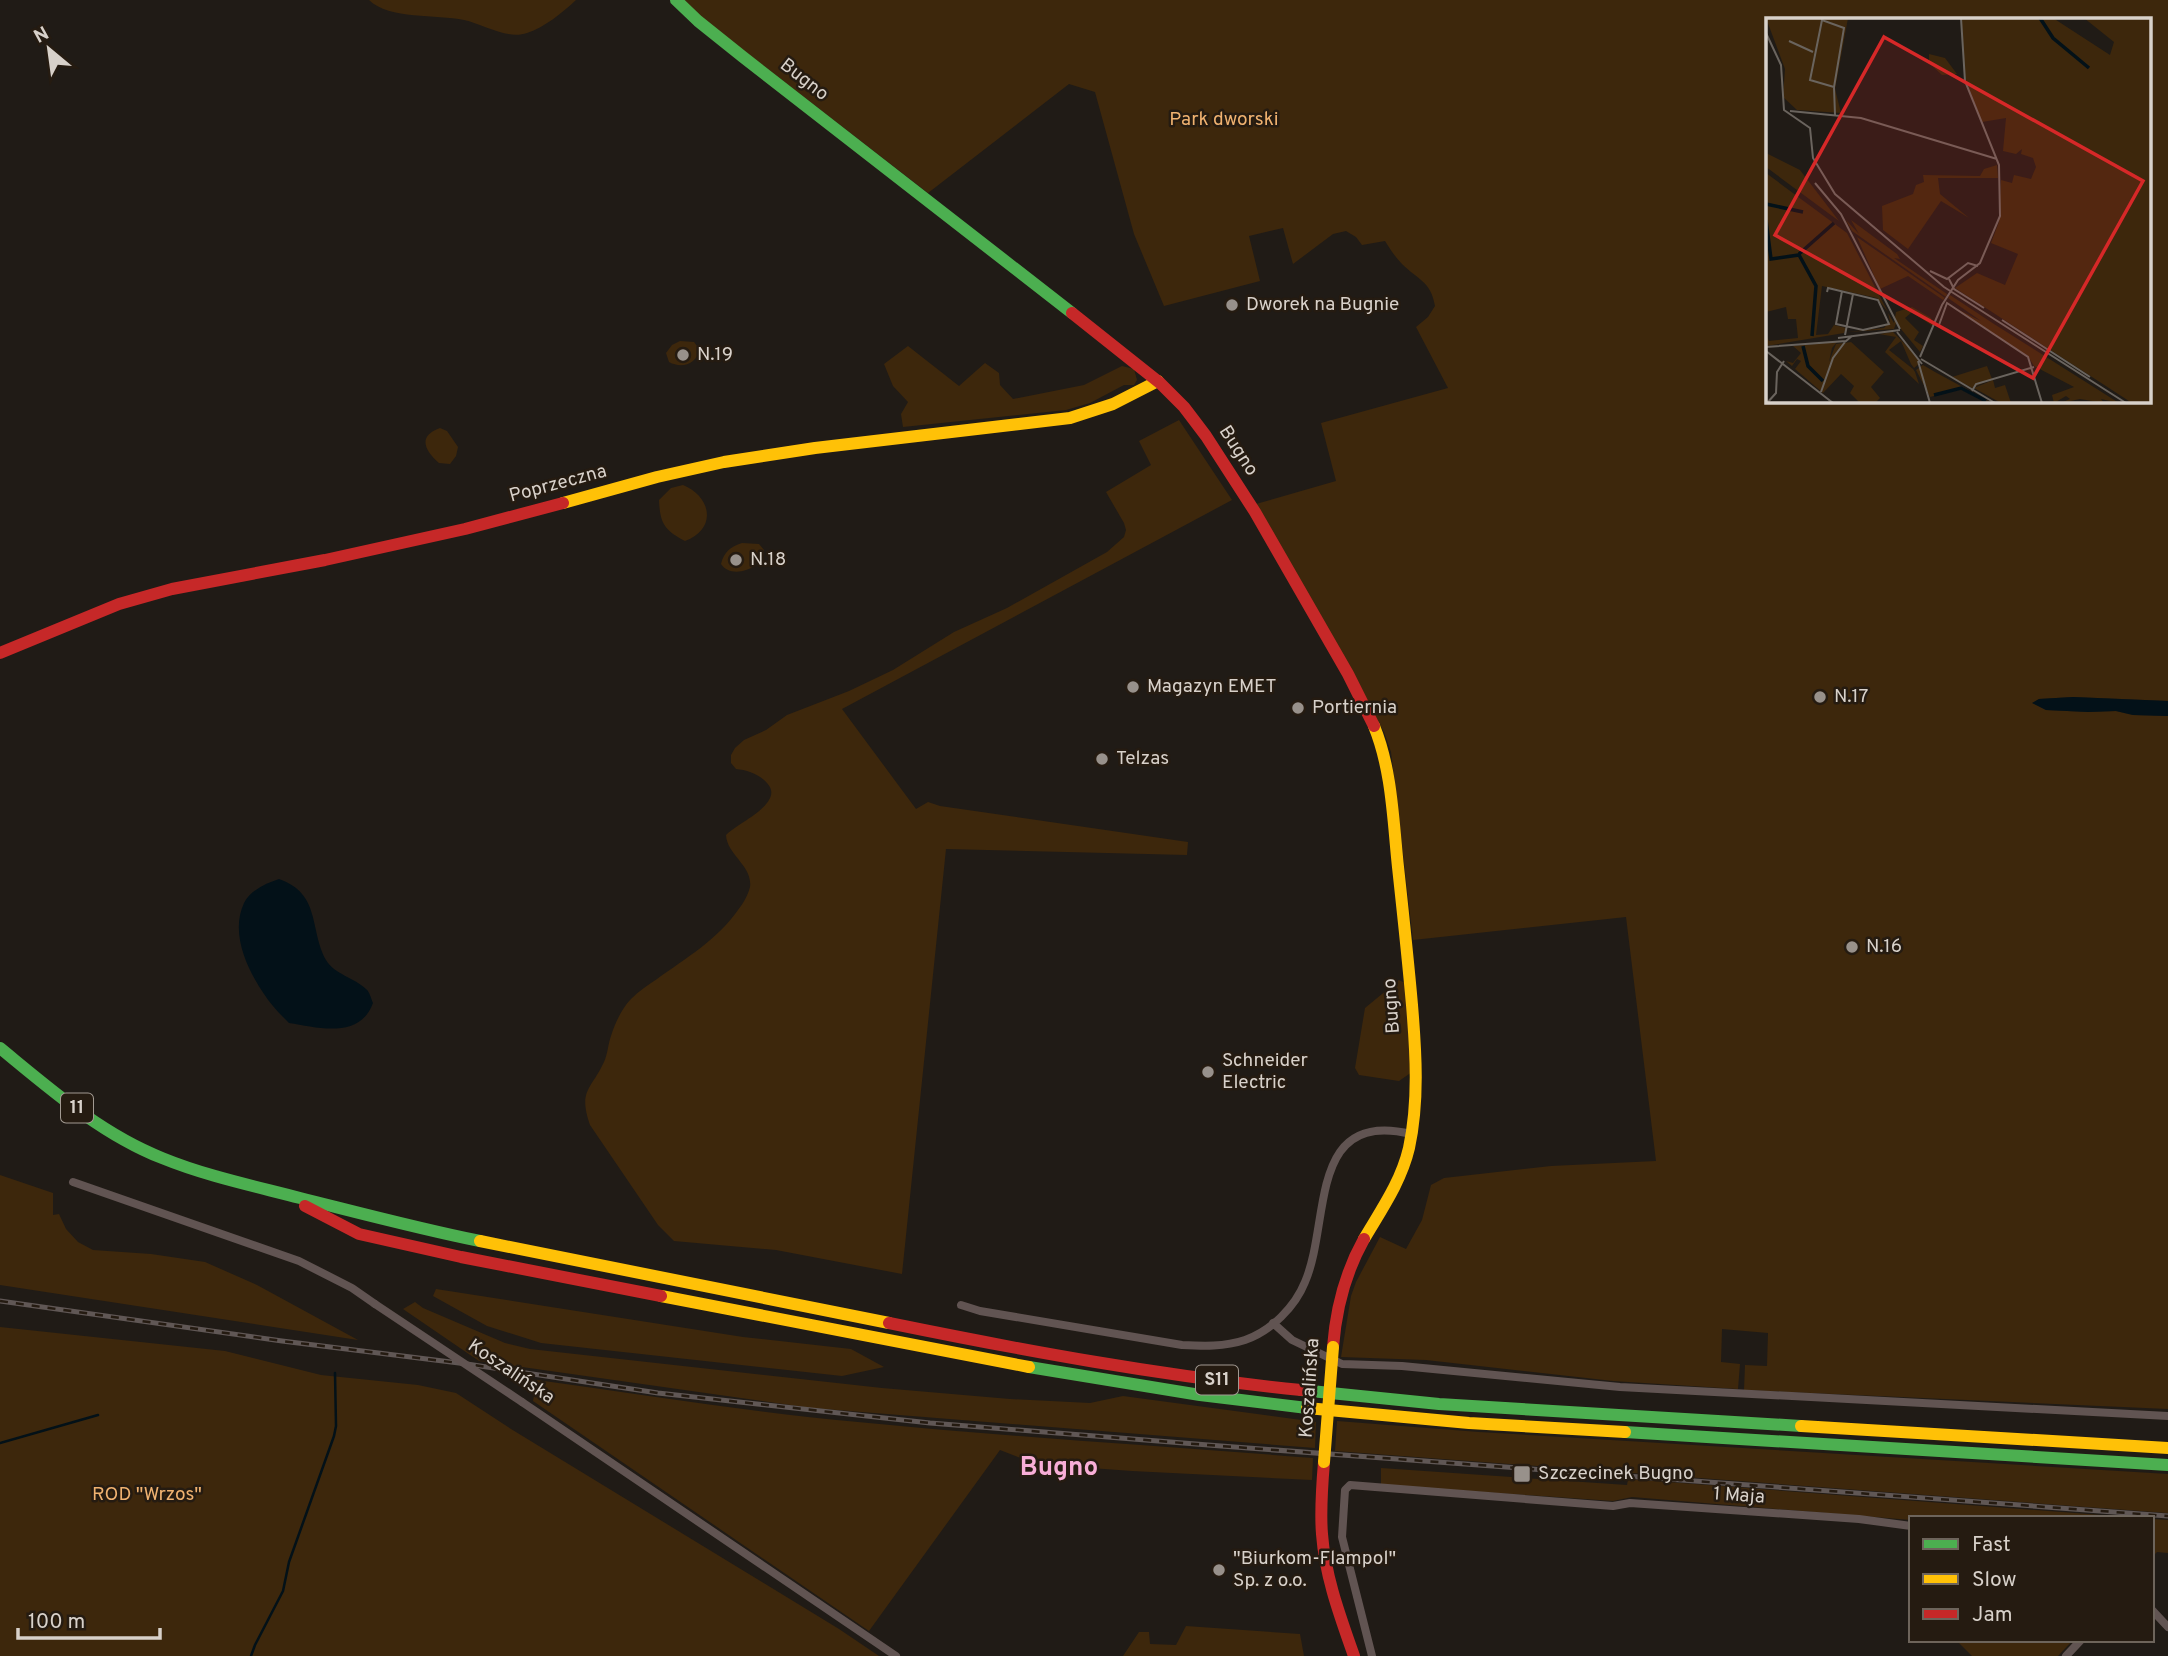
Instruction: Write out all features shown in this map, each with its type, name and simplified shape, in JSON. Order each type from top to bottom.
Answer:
[{"type":"main road","name":"Bugno","points":[[676,0],[743,57],[1158,381],[1187,410],[1248,501],[1379,734],[1385,754],[1409,972],[1416,1090],[1411,1134]]},
{"type":"main road","name":"Poprzeczna","points":[[0,653],[78,620],[149,595],[464,529],[677,472],[751,457],[1062,420],[1098,411],[1158,381]]},
{"type":"main road","name":"11","points":[[0,1048],[107,1130],[151,1153],[282,1194],[359,1234]]},
{"type":"main road","name":"Koszalińska","points":[[1354,1656],[1330,1583],[1323,1544],[1321,1510],[1335,1319],[1348,1271],[1391,1194],[1407,1154],[1411,1134]]},
{"type":"main road","name":"S11","points":[[282,1194],[433,1232],[783,1303],[1033,1352],[1232,1382],[1439,1404],[2168,1448]]},
{"type":"main road","name":"S11","points":[[359,1234],[928,1349],[1098,1380],[1213,1396],[1349,1413],[1469,1423],[2168,1465]]},
{"type":"street","points":[[961,1305],[980,1311],[1182,1345],[1227,1345],[1246,1339],[1263,1331],[1290,1307],[1306,1281],[1315,1252],[1326,1181],[1332,1163],[1342,1148],[1356,1137],[1376,1130],[1411,1134]]},
{"type":"street","name":"Koszalińska","points":[[73,1182],[299,1261],[343,1284],[896,1656]]},
{"type":"street","points":[[1273,1323],[1292,1340],[1342,1364],[1402,1366],[1619,1387],[2168,1416]]},
{"type":"street","name":"1 Maja","points":[[1372,1656],[1342,1537],[1347,1486],[1613,1506],[1630,1503],[1859,1519],[1909,1526]]},
{"type":"street","points":[[2154,1612],[2168,1627]]},
{"type":"street","points":[[2066,1656],[2079,1642]]},
{"type":"green space","points":[[369,0],[576,0],[547,23],[519,35],[503,33],[464,20],[388,11]]},
{"type":"green space","name":"Park dworski","points":[[684,0],[2168,0],[2168,701],[2073,697],[2039,699],[2033,703],[2046,710],[2116,711],[2133,715],[2168,716],[2168,1409],[1744,1390],[1745,1365],[1767,1366],[1768,1333],[1722,1329],[1721,1362],[1740,1364],[1738,1389],[1613,1381],[1426,1360],[1341,1357],[1351,1296],[1356,1282],[1380,1237],[1406,1249],[1422,1220],[1431,1185],[1444,1178],[1551,1166],[1656,1161],[1626,917],[1413,940],[1391,752],[1384,732],[1256,504],[1336,481],[1321,423],[1448,388],[1416,327],[1428,317],[1435,306],[1430,291],[1399,261],[1385,241],[1362,245],[1346,231],[1333,234],[1293,264],[1283,228],[1249,236],[1260,281],[1164,306],[1134,234],[1095,92],[1069,84],[928,193],[747,53]]},
{"type":"green space","points":[[680,341],[694,342],[700,350],[688,364],[669,362],[666,353],[672,345]]},
{"type":"green space","points":[[908,346],[959,386],[985,363],[999,373],[1000,385],[1013,399],[1084,385],[1122,366],[1134,369],[1137,380],[1134,385],[1124,385],[1090,403],[1066,410],[903,427],[901,414],[908,402],[893,386],[884,364]]},
{"type":"green space","points":[[1179,420],[1232,500],[842,709],[916,809],[928,802],[940,806],[1188,842],[1187,855],[946,849],[902,1274],[776,1250],[674,1241],[658,1225],[590,1125],[585,1104],[588,1091],[604,1062],[617,1021],[628,1003],[644,988],[711,939],[730,921],[748,893],[748,873],[731,849],[726,835],[765,805],[771,790],[760,777],[749,771],[736,769],[731,763],[735,748],[787,715],[849,691],[893,670],[954,632],[1007,608],[1107,552],[1124,537],[1126,530],[1106,492],[1151,465],[1139,441]]},
{"type":"green space","points":[[440,428],[447,431],[458,447],[450,464],[439,463],[427,449],[428,435]]},
{"type":"green space","points":[[683,485],[700,497],[707,513],[702,529],[685,541],[664,525],[659,500],[671,488]]},
{"type":"green space","points":[[742,543],[759,544],[764,550],[762,557],[746,570],[739,572],[726,569],[721,564],[724,556],[731,548]]},
{"type":"green space","points":[[1399,980],[1405,983],[1412,1072],[1399,1081],[1359,1075],[1355,1068],[1365,1008]]},
{"type":"green space","points":[[0,1175],[53,1193],[53,1215],[59,1214],[66,1229],[78,1242],[93,1250],[151,1254],[205,1262],[257,1285],[358,1340],[0,1285]]},
{"type":"green space","points":[[436,1289],[743,1337],[851,1349],[884,1367],[842,1376],[541,1343],[487,1326],[433,1296]]},
{"type":"green space","points":[[415,1302],[423,1308],[505,1343],[530,1349],[882,1388],[1010,1399],[1090,1403],[1123,1396],[1316,1422],[1315,1448],[812,1408],[479,1361],[403,1309]]},
{"type":"green space","name":"ROD \"Wrzos\"","points":[[0,1327],[225,1351],[321,1375],[418,1385],[456,1393],[879,1656],[0,1656]]},
{"type":"green space","points":[[537,1380],[858,1422],[1313,1458],[1312,1480],[1036,1464],[1000,1450],[869,1631],[533,1401]]},
{"type":"green space","points":[[1337,1421],[2168,1474],[2168,1513],[1335,1451]]},
{"type":"green space","points":[[1381,1468],[1627,1485],[1628,1479],[2114,1516],[1909,1516],[1909,1520],[1632,1497],[1613,1501],[1381,1485]]},
{"type":"green space","points":[[2154,1519],[2168,1520],[2168,1553],[2157,1552],[2154,1555]]},
{"type":"green space","points":[[1186,1626],[1300,1634],[1304,1656],[1123,1656],[1139,1632],[1149,1632],[1150,1644],[1176,1645]]},
{"type":"green space","points":[[1958,1642],[2071,1642],[2058,1656],[1972,1656]]},
{"type":"shaded area","points":[[2073,697],[2168,701],[2168,716],[2133,715],[2116,711],[2046,710],[2032,703],[2039,699]]},
{"type":"shaded area","points":[[279,879],[302,893],[308,903],[326,960],[368,992],[373,1003],[359,1022],[337,1028],[289,1023],[258,984],[242,950],[240,914],[250,894]]},
{"type":"waterway","points":[[251,1656],[283,1591],[289,1562],[334,1436],[335,1373]]},
{"type":"waterway","points":[[0,1443],[98,1415]]},
{"type":"railway","points":[[0,1301],[467,1364],[658,1393],[930,1423],[2168,1516]]},
{"type":"traffic: fast","points":[[676,0],[743,57],[1072,313]]},
{"type":"traffic: fast","points":[[0,1048],[97,1123],[162,1158],[248,1185],[480,1241]]},
{"type":"traffic: fast","points":[[1029,1367],[1200,1395],[1307,1408]]},
{"type":"traffic: fast","points":[[1301,1390],[1439,1404],[1801,1426]]},
{"type":"traffic: fast","points":[[1625,1432],[2168,1465]]},
{"type":"traffic: slow","points":[[563,503],[724,462],[815,448],[1070,418],[1113,404],[1158,381]]},
{"type":"traffic: slow","points":[[1364,1239],[1390,1195],[1409,1148],[1416,1077],[1412,1005],[1391,795],[1385,760],[1374,726]]},
{"type":"traffic: slow","points":[[480,1241],[889,1323]]},
{"type":"traffic: slow","points":[[661,1296],[1029,1367]]},
{"type":"traffic: slow","points":[[1324,1462],[1333,1347]]},
{"type":"traffic: slow","points":[[1307,1408],[1469,1423],[1625,1432]]},
{"type":"traffic: slow","points":[[1801,1426],[2168,1448]]},
{"type":"traffic: jam","points":[[1072,313],[1160,383],[1184,407],[1206,436],[1255,512],[1348,674],[1374,726]]},
{"type":"traffic: jam","points":[[0,653],[119,604],[172,589],[325,560],[465,529],[563,503]]},
{"type":"traffic: jam","points":[[305,1206],[359,1234],[661,1296]]},
{"type":"traffic: jam","points":[[1333,1347],[1336,1318],[1343,1291],[1364,1239]]},
{"type":"traffic: jam","points":[[889,1323],[1094,1362],[1301,1390]]},
{"type":"traffic: jam","points":[[1324,1462],[1321,1516],[1326,1565],[1354,1656]]},
{"type":"place","name":"Dworek na Bugnie","points":[[1232,305]]},
{"type":"place","name":"N.19","points":[[683,355]]},
{"type":"place","name":"N.18","points":[[736,560]]},
{"type":"place","name":"Magazyn EMET","points":[[1133,687]]},
{"type":"place","name":"N.17","points":[[1820,697]]},
{"type":"place","name":"Portiernia","points":[[1298,708]]},
{"type":"place","name":"Telzas","points":[[1102,759]]},
{"type":"place","name":"N.16","points":[[1852,947]]},
{"type":"place","name":"Schneider Electric","points":[[1208,1072]]},
{"type":"place","name":"Szczecinek Bugno","points":[[1522,1474]]},
{"type":"place","name":"\"Biurkom-Flampol\" Sp. z o.o.","points":[[1219,1570]]},
{"type":"district","name":"Bugno","points":[[1059,1468]]}]
